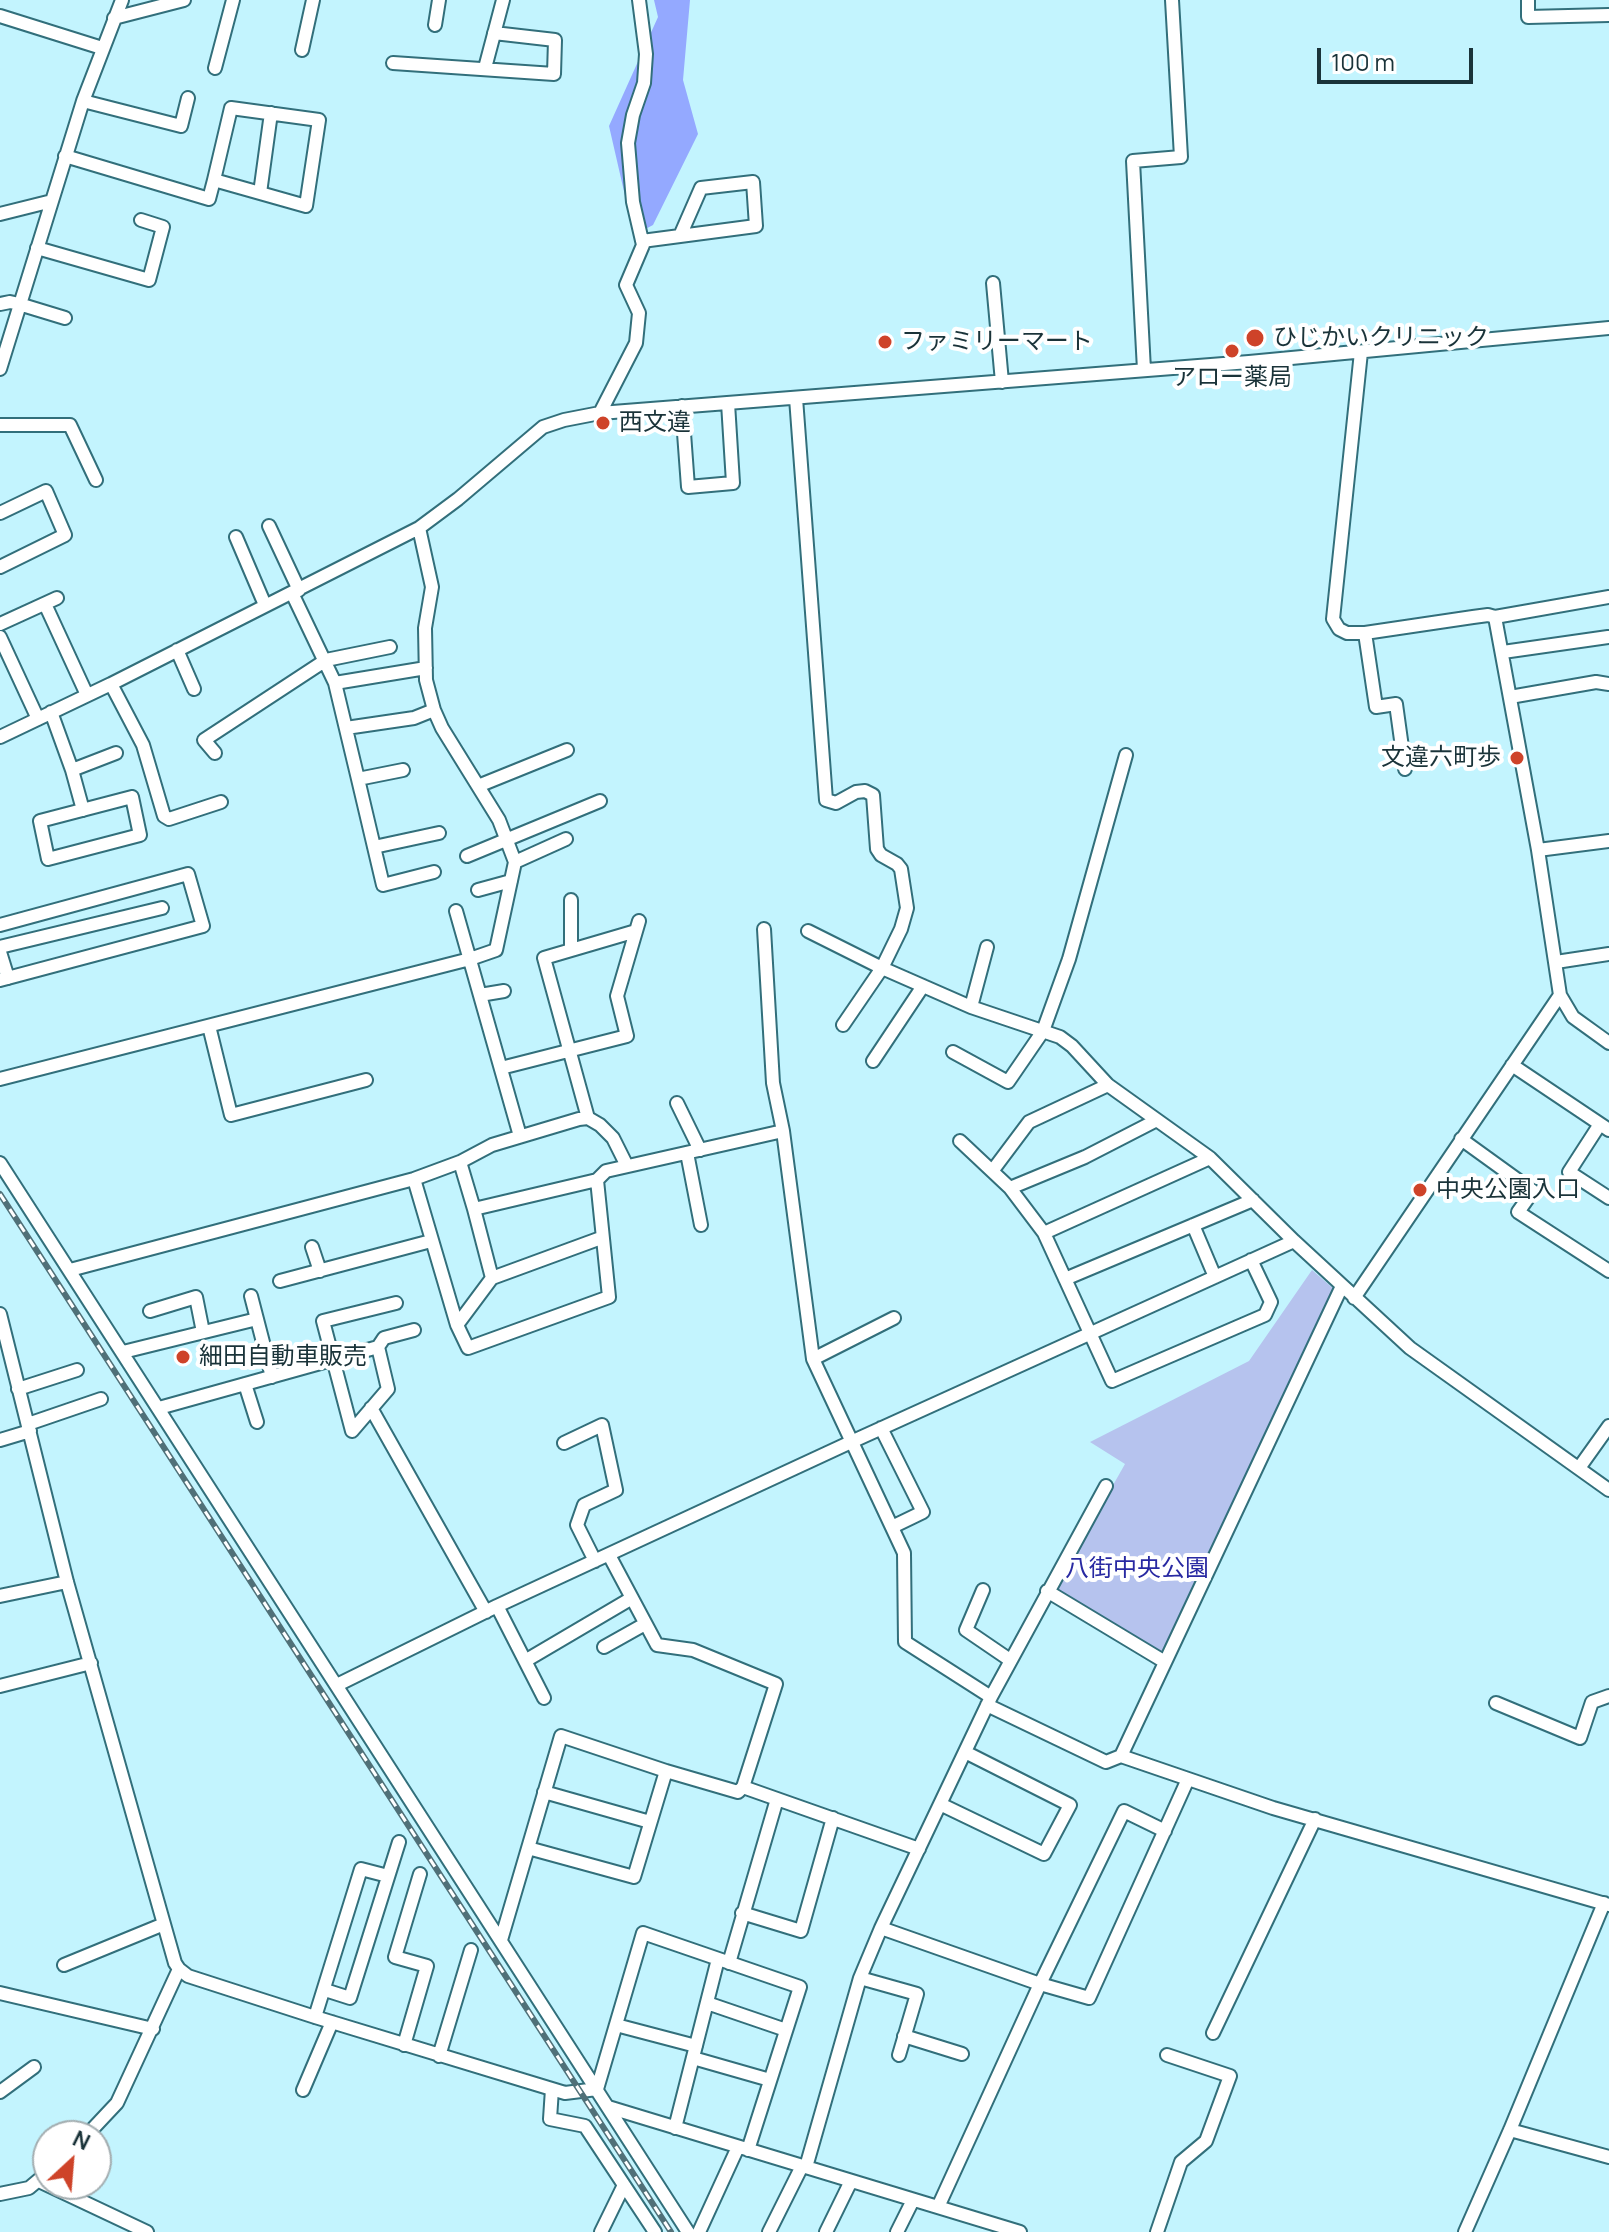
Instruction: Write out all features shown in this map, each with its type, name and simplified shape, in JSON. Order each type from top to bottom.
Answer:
[{"type":"street","points":[[1,361],[83,101],[122,0]]},
{"type":"street","points":[[114,18],[184,0]]},
{"type":"street","points":[[215,68],[233,0]]},
{"type":"street","points":[[302,50],[313,0]]},
{"type":"street","points":[[435,25],[439,0]]},
{"type":"street","points":[[485,68],[503,0]]},
{"type":"street","points":[[600,413],[636,343],[639,313],[626,285],[642,241],[633,202],[628,143],[644,83],[646,54],[639,0]]},
{"type":"street","points":[[1144,370],[1133,161],[1181,157],[1172,0]]},
{"type":"street","points":[[1528,0],[1528,17],[1609,15]]},
{"type":"street","points":[[0,16],[102,48]]},
{"type":"street","points":[[393,63],[554,74],[555,40],[494,33]]},
{"type":"street","points":[[83,101],[181,126],[188,98]]},
{"type":"street","points":[[65,156],[209,199],[231,108],[319,120],[306,206],[214,180]]},
{"type":"street","points":[[260,193],[271,113]]},
{"type":"street","points":[[642,241],[680,236],[756,226],[753,182],[701,188],[680,236]]},
{"type":"street","points":[[0,214],[52,201]]},
{"type":"street","points":[[37,248],[149,280],[163,227],[141,220]]},
{"type":"street","points":[[993,283],[1002,382]]},
{"type":"street","points":[[0,304],[10,302],[65,318]]},
{"type":"street","points":[[0,737],[419,528],[543,427],[600,413],[1361,352],[1609,328]]},
{"type":"street","points":[[1361,352],[1333,619],[1339,629],[1347,633],[1365,633],[1488,615],[1495,617],[1609,597]]},
{"type":"street","points":[[796,398],[826,800],[836,803],[856,792],[865,791],[873,795],[877,849],[887,861],[897,864],[903,877],[907,908],[901,929],[882,968],[843,1025]]},
{"type":"street","points":[[682,406],[688,487],[733,483],[728,403]]},
{"type":"street","points":[[0,425],[70,425],[96,480]]},
{"type":"street","points":[[0,513],[46,491],[65,535],[0,567]]},
{"type":"street","points":[[269,526],[335,683],[383,885],[434,872]]},
{"type":"street","points":[[0,1079],[496,950],[515,862],[499,820],[434,710],[426,680],[425,628],[432,587],[419,528]]},
{"type":"street","points":[[236,537],[265,605]]},
{"type":"street","points":[[0,624],[51,601],[87,695]]},
{"type":"street","points":[[1495,617],[1538,850],[1560,995],[1573,1017],[1609,1043]]},
{"type":"street","points":[[1365,633],[1376,707],[1396,704],[1405,769]]},
{"type":"street","points":[[0,637],[38,719]]},
{"type":"street","points":[[1503,652],[1608,637]]},
{"type":"street","points":[[215,753],[204,740],[326,660],[390,647]]},
{"type":"street","points":[[177,650],[194,689]]},
{"type":"street","points":[[335,683],[426,668]]},
{"type":"street","points":[[1510,697],[1596,682],[1609,684]]},
{"type":"street","points":[[111,684],[143,745],[164,816],[169,819],[221,802]]},
{"type":"street","points":[[346,728],[414,718],[434,710]]},
{"type":"street","points":[[51,712],[83,810]]},
{"type":"street","points":[[478,786],[567,750]]},
{"type":"street","points":[[72,770],[116,753]]},
{"type":"street","points":[[953,1052],[1008,1082],[1043,1031],[1069,959],[1126,755]]},
{"type":"street","points":[[358,779],[403,770]]},
{"type":"street","points":[[132,797],[140,835],[48,859],[40,821],[83,810],[132,797]]},
{"type":"street","points":[[467,856],[600,801]]},
{"type":"street","points":[[374,847],[439,833]]},
{"type":"street","points":[[515,862],[566,839]]},
{"type":"street","points":[[1538,850],[1609,841]]},
{"type":"street","points":[[0,925],[188,874],[203,926],[4,979],[0,949],[162,908]]},
{"type":"street","points":[[478,890],[511,881]]},
{"type":"street","points":[[571,900],[571,950]]},
{"type":"street","points":[[456,911],[520,1136]]},
{"type":"street","points":[[501,1068],[570,1052],[627,1036],[617,996],[638,926],[544,958],[570,1052],[588,1118],[613,1138],[627,1166]]},
{"type":"street","points":[[764,929],[773,1083],[783,1131],[813,1359],[904,1553],[905,1642],[989,1701],[1106,1762],[1121,1756],[1315,1819],[1607,1904],[1465,2232]]},
{"type":"street","points":[[808,931],[971,1007],[1060,1037],[1108,1085],[1210,1158],[1410,1348],[1609,1490]]},
{"type":"street","points":[[971,1007],[987,947]]},
{"type":"street","points":[[1556,962],[1609,954]]},
{"type":"street","points":[[873,1061],[923,986]]},
{"type":"street","points":[[480,995],[504,991]]},
{"type":"street","points":[[1354,1298],[1560,995]]},
{"type":"street","points":[[209,1026],[231,1115],[366,1080]]},
{"type":"street","points":[[1512,1065],[1604,1127],[1569,1172],[1609,1198]]},
{"type":"street","points":[[993,1170],[1029,1122],[1108,1085]]},
{"type":"street","points":[[677,1103],[693,1152],[701,1225]]},
{"type":"street","points":[[70,1270],[414,1179],[460,1162],[492,1145],[588,1118]]},
{"type":"street","points":[[1010,1188],[1085,1157],[1157,1120]]},
{"type":"street","points":[[474,1209],[597,1180],[606,1171],[783,1131]]},
{"type":"street","points":[[1461,1139],[1533,1191],[1518,1212],[1609,1271]]},
{"type":"street","points":[[960,1141],[1010,1188],[1044,1233],[1112,1381],[1265,1315],[1271,1302],[1251,1260]]},
{"type":"street","points":[[1044,1233],[1210,1158]]},
{"type":"street","points":[[460,1162],[492,1278]]},
{"type":"street","points":[[0,1163],[688,2232]]},
{"type":"street","points":[[414,1179],[457,1325],[468,1348],[609,1297],[597,1180]]},
{"type":"street","points":[[1065,1279],[1253,1200]]},
{"type":"street","points":[[1193,1225],[1215,1277]]},
{"type":"street","points":[[457,1325],[492,1278],[601,1238]]},
{"type":"street","points":[[280,1281],[431,1241]]},
{"type":"street","points":[[337,1685],[492,1609],[881,1428],[1294,1241]]},
{"type":"street","points":[[312,1247],[320,1271]]},
{"type":"street","points":[[1121,1756],[1342,1286]]},
{"type":"street","points":[[251,1296],[272,1377]]},
{"type":"street","points":[[150,1311],[196,1297],[203,1332]]},
{"type":"street","points":[[378,1347],[388,1389],[352,1431],[323,1321],[396,1303]]},
{"type":"street","points":[[1,1318],[67,1582],[179,1969],[188,1976],[315,2017],[565,2093],[597,2089]]},
{"type":"street","points":[[813,1359],[894,1318]]},
{"type":"street","points":[[123,1352],[257,1319]]},
{"type":"street","points":[[159,1408],[378,1347],[384,1338],[414,1330]]},
{"type":"street","points":[[18,1389],[77,1370]]},
{"type":"street","points":[[245,1384],[257,1422]]},
{"type":"street","points":[[0,1440],[101,1399]]},
{"type":"street","points":[[371,1408],[525,1661],[544,1698]]},
{"type":"street","points":[[564,1443],[602,1425],[616,1490],[584,1505],[577,1525],[595,1561]]},
{"type":"street","points":[[1579,1468],[1609,1426]]},
{"type":"street","points":[[881,1428],[923,1512],[892,1527]]},
{"type":"street","points":[[769,2232],[804,2167],[860,1978],[881,1928],[989,1701],[1106,1486]]},
{"type":"street","points":[[501,1940],[561,1736],[738,1792],[743,1787],[776,1684],[693,1650],[657,1645],[609,1555]]},
{"type":"street","points":[[0,1596],[67,1582]]},
{"type":"street","points":[[983,1590],[966,1630],[1010,1660]]},
{"type":"street","points":[[1047,1591],[1165,1662]]},
{"type":"street","points":[[525,1661],[632,1598]]},
{"type":"street","points":[[604,1647],[645,1624]]},
{"type":"street","points":[[0,1686],[91,1663]]},
{"type":"street","points":[[1496,1703],[1580,1738],[1592,1702],[1609,1696]]},
{"type":"street","points":[[940,1804],[1044,1854],[1070,1805],[965,1752]]},
{"type":"street","points":[[528,1848],[634,1877],[666,1771]]},
{"type":"street","points":[[881,1928],[1089,1998],[1188,1779]]},
{"type":"street","points":[[743,1787],[919,1849]]},
{"type":"street","points":[[544,1792],[650,1822]]},
{"type":"street","points":[[675,2128],[707,2003],[742,1913],[777,1799]]},
{"type":"street","points":[[938,2207],[1040,1984],[1124,1811],[1165,1831]]},
{"type":"street","points":[[742,1913],[801,1931],[833,1818]]},
{"type":"street","points":[[1213,2033],[1315,1819]]},
{"type":"street","points":[[325,1990],[350,1998],[399,1842]]},
{"type":"street","points":[[315,2017],[361,1869],[388,1876]]},
{"type":"street","points":[[404,2045],[427,1966],[395,1957],[420,1874]]},
{"type":"street","points":[[64,1965],[164,1924]]},
{"type":"street","points":[[597,2089],[643,1933],[800,1987],[770,2080],[743,2148],[699,2232]]},
{"type":"street","points":[[439,2056],[471,1950]]},
{"type":"street","points":[[101,2120],[117,2103],[179,1969]]},
{"type":"street","points":[[860,1978],[917,1994],[899,2055]]},
{"type":"street","points":[[0,1993],[153,2029]]},
{"type":"street","points":[[707,2003],[786,2030]]},
{"type":"street","points":[[303,2090],[332,2022]]},
{"type":"street","points":[[616,2025],[770,2080]]},
{"type":"street","points":[[904,2036],[962,2054]]},
{"type":"street","points":[[1157,2232],[1181,2162],[1206,2141],[1230,2076],[1167,2055]]},
{"type":"street","points":[[0,2092],[34,2067]]},
{"type":"street","points":[[552,2089],[550,2119],[585,2126],[655,2232]]},
{"type":"street","points":[[608,2107],[1020,2232]]},
{"type":"street","points":[[1510,2130],[1609,2157]]},
{"type":"street","points":[[826,2232],[851,2181]]},
{"type":"street","points":[[0,2194],[32,2185]]},
{"type":"street","points":[[601,2232],[624,2185]]},
{"type":"street","points":[[88,2200],[147,2232]]},
{"type":"street","points":[[897,2232],[913,2200]]},
{"type":"street","points":[[977,2232],[988,2222]]},
{"type":"green space","name":"八街中央公園","points":[[1312,1270],[1335,1290],[1163,1657],[1053,1591],[1125,1464],[1090,1442],[1249,1361]]},
{"type":"shaded area","points":[[654,0],[690,0],[683,80],[698,134],[653,225],[634,235],[609,126],[658,17]]},
{"type":"railway","points":[[0,1194],[671,2232]]},
{"type":"place","name":"ひじかいクリニック","points":[[1255,338]]},
{"type":"place","name":"ファミリーマート","points":[[885,342]]},
{"type":"place","name":"アロー薬局","points":[[1232,351]]},
{"type":"place","name":"西文違","points":[[603,423]]},
{"type":"place","name":"文違六町歩","points":[[1517,758]]},
{"type":"place","name":"中央公園入口","points":[[1420,1190]]},
{"type":"place","name":"細田自動車販売","points":[[183,1357]]}]
